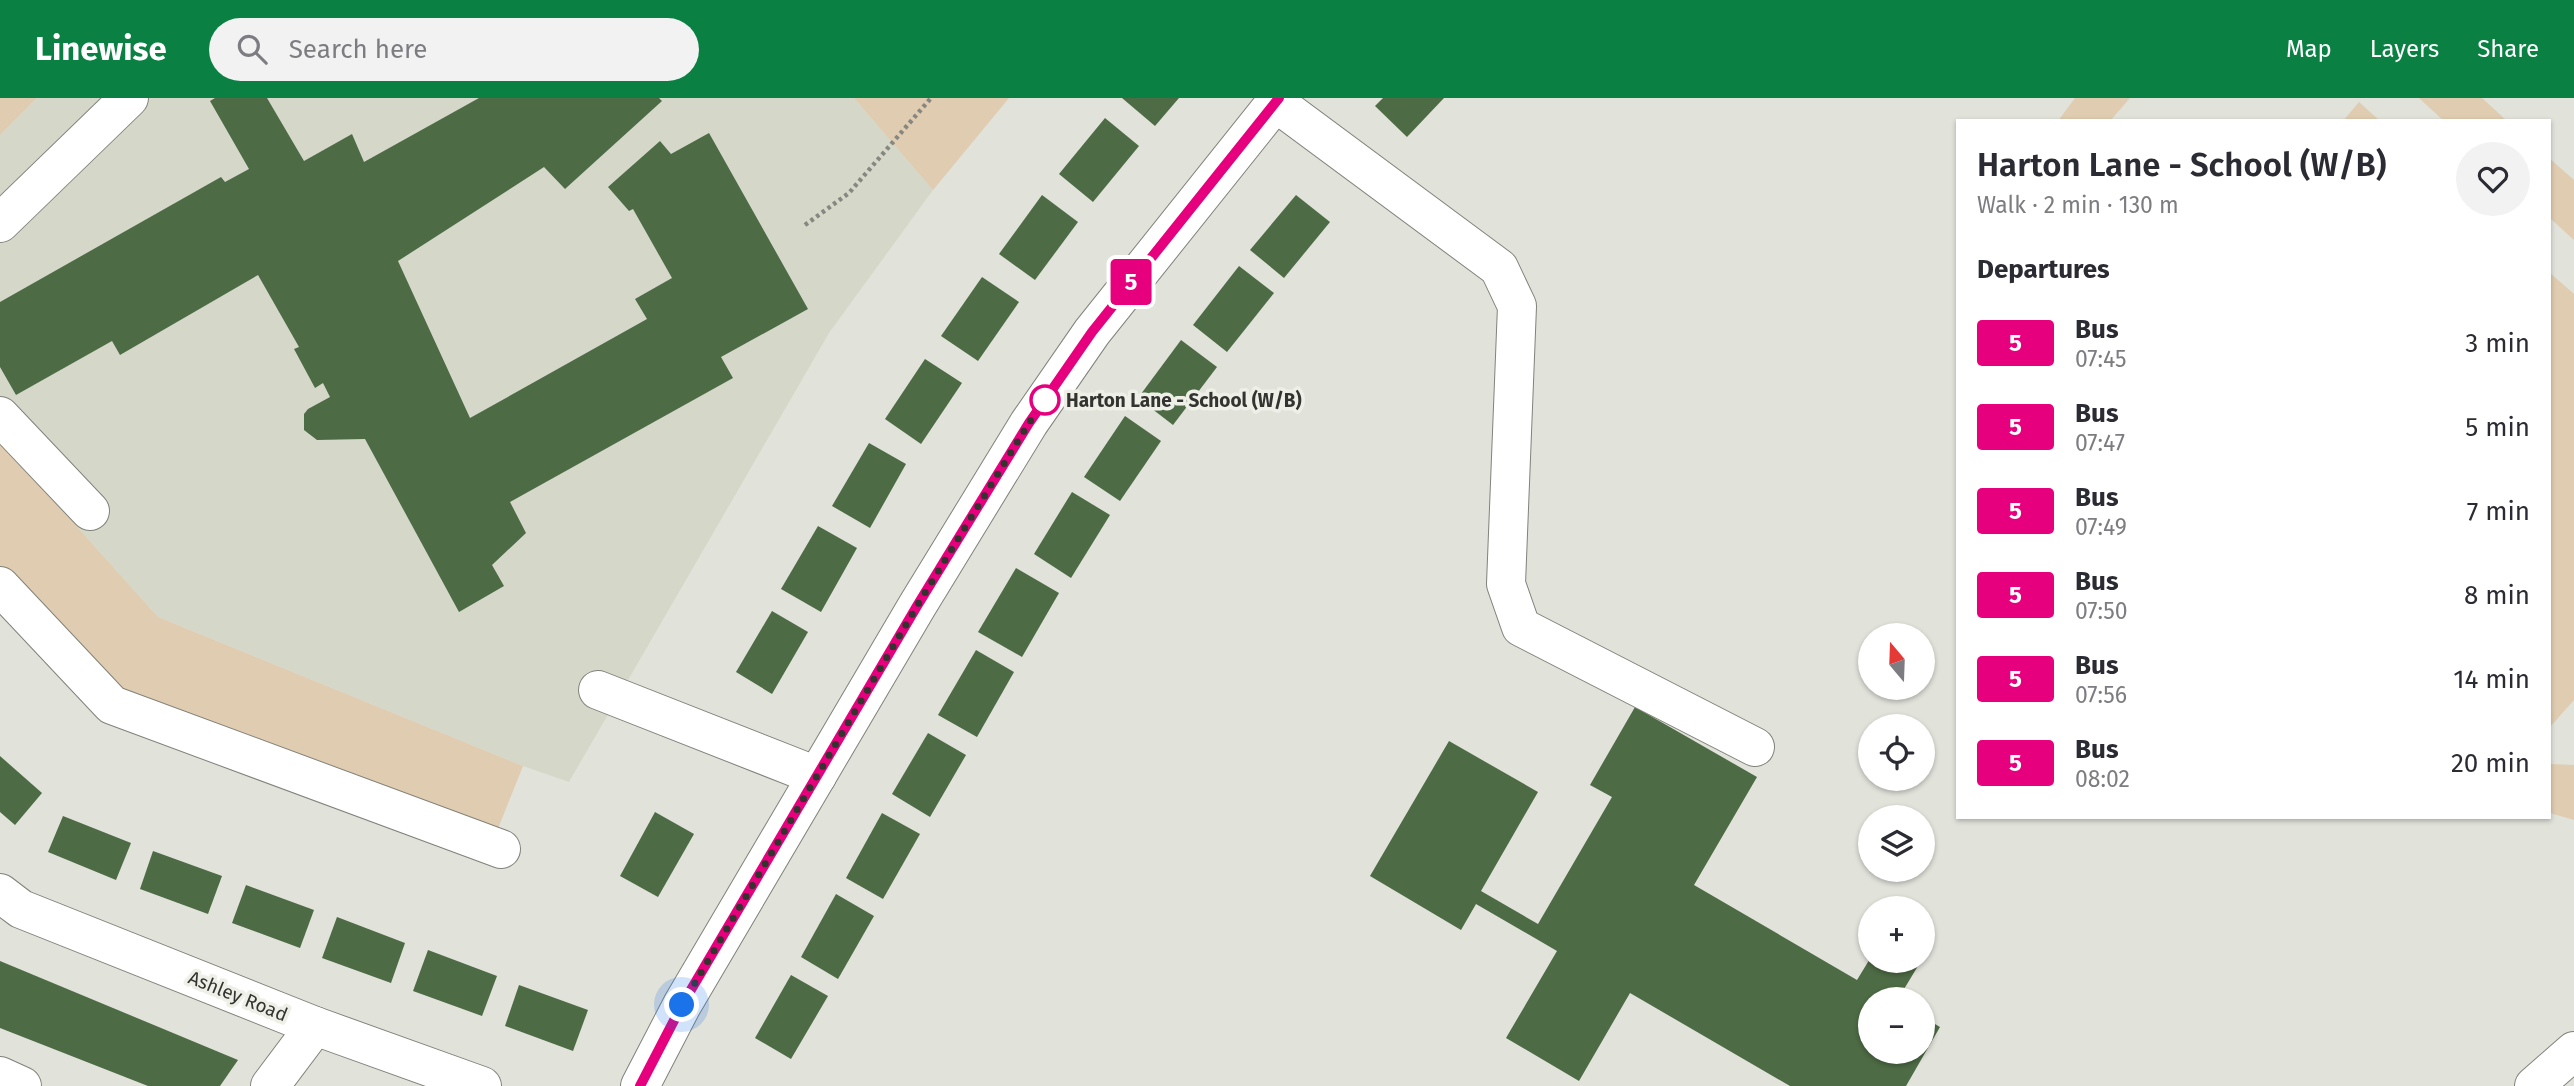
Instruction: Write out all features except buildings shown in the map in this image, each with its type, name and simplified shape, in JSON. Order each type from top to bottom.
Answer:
[{"type":"street","points":[[0,223],[129,98]]},
{"type":"street","points":[[640,1086],[682,1005],[917,606],[1029,423],[1092,332],[1277,100],[1499,268],[1517,306],[1506,584],[1521,628],[1755,747]]},
{"type":"street","points":[[0,416],[90,511]]},
{"type":"street","points":[[0,586],[112,705],[501,849]]},
{"type":"street","points":[[598,690],[817,776]]},
{"type":"street","name":"Ashley Road","points":[[0,893],[22,909],[315,1026],[482,1086]]},
{"type":"street","points":[[270,1086],[315,1026]]},
{"type":"street","points":[[2534,1086],[2574,1051]]},
{"type":"path","points":[[805,225],[849,193],[931,98]]},
{"type":"shaded area","points":[[0,98],[37,98],[0,135]]},
{"type":"shaded area","points":[[37,98],[854,98],[933,190],[829,333],[569,782],[523,766],[158,617],[0,441],[0,135]]},
{"type":"shaded area","points":[[854,98],[1009,98],[933,190]]},
{"type":"shaded area","points":[[2075,98],[2130,98],[2112,119],[2059,119]]},
{"type":"shaded area","points":[[2419,98],[2482,98],[2505,119],[2442,119]]},
{"type":"shaded area","points":[[2359,102],[2378,119],[2345,119]]},
{"type":"shaded area","points":[[2551,160],[2574,180],[2574,240],[2551,219]]},
{"type":"shaded area","points":[[2551,274],[2574,294],[2574,700],[2551,726]]},
{"type":"shaded area","points":[[0,441],[158,617],[523,766],[491,846],[112,705],[0,586]]},
{"type":"shaded area","points":[[2551,764],[2574,765],[2574,820],[2551,813]]},
{"type":"bus line","name":"5","points":[[640,1086],[682,1005],[917,606],[1029,423],[1092,332],[1279,98]]},
{"type":"place","name":"Harton Lane - School (W/B)","points":[[1045,400]]},
{"type":"route","points":[[682,1005],[917,606],[1045,400]]}]
